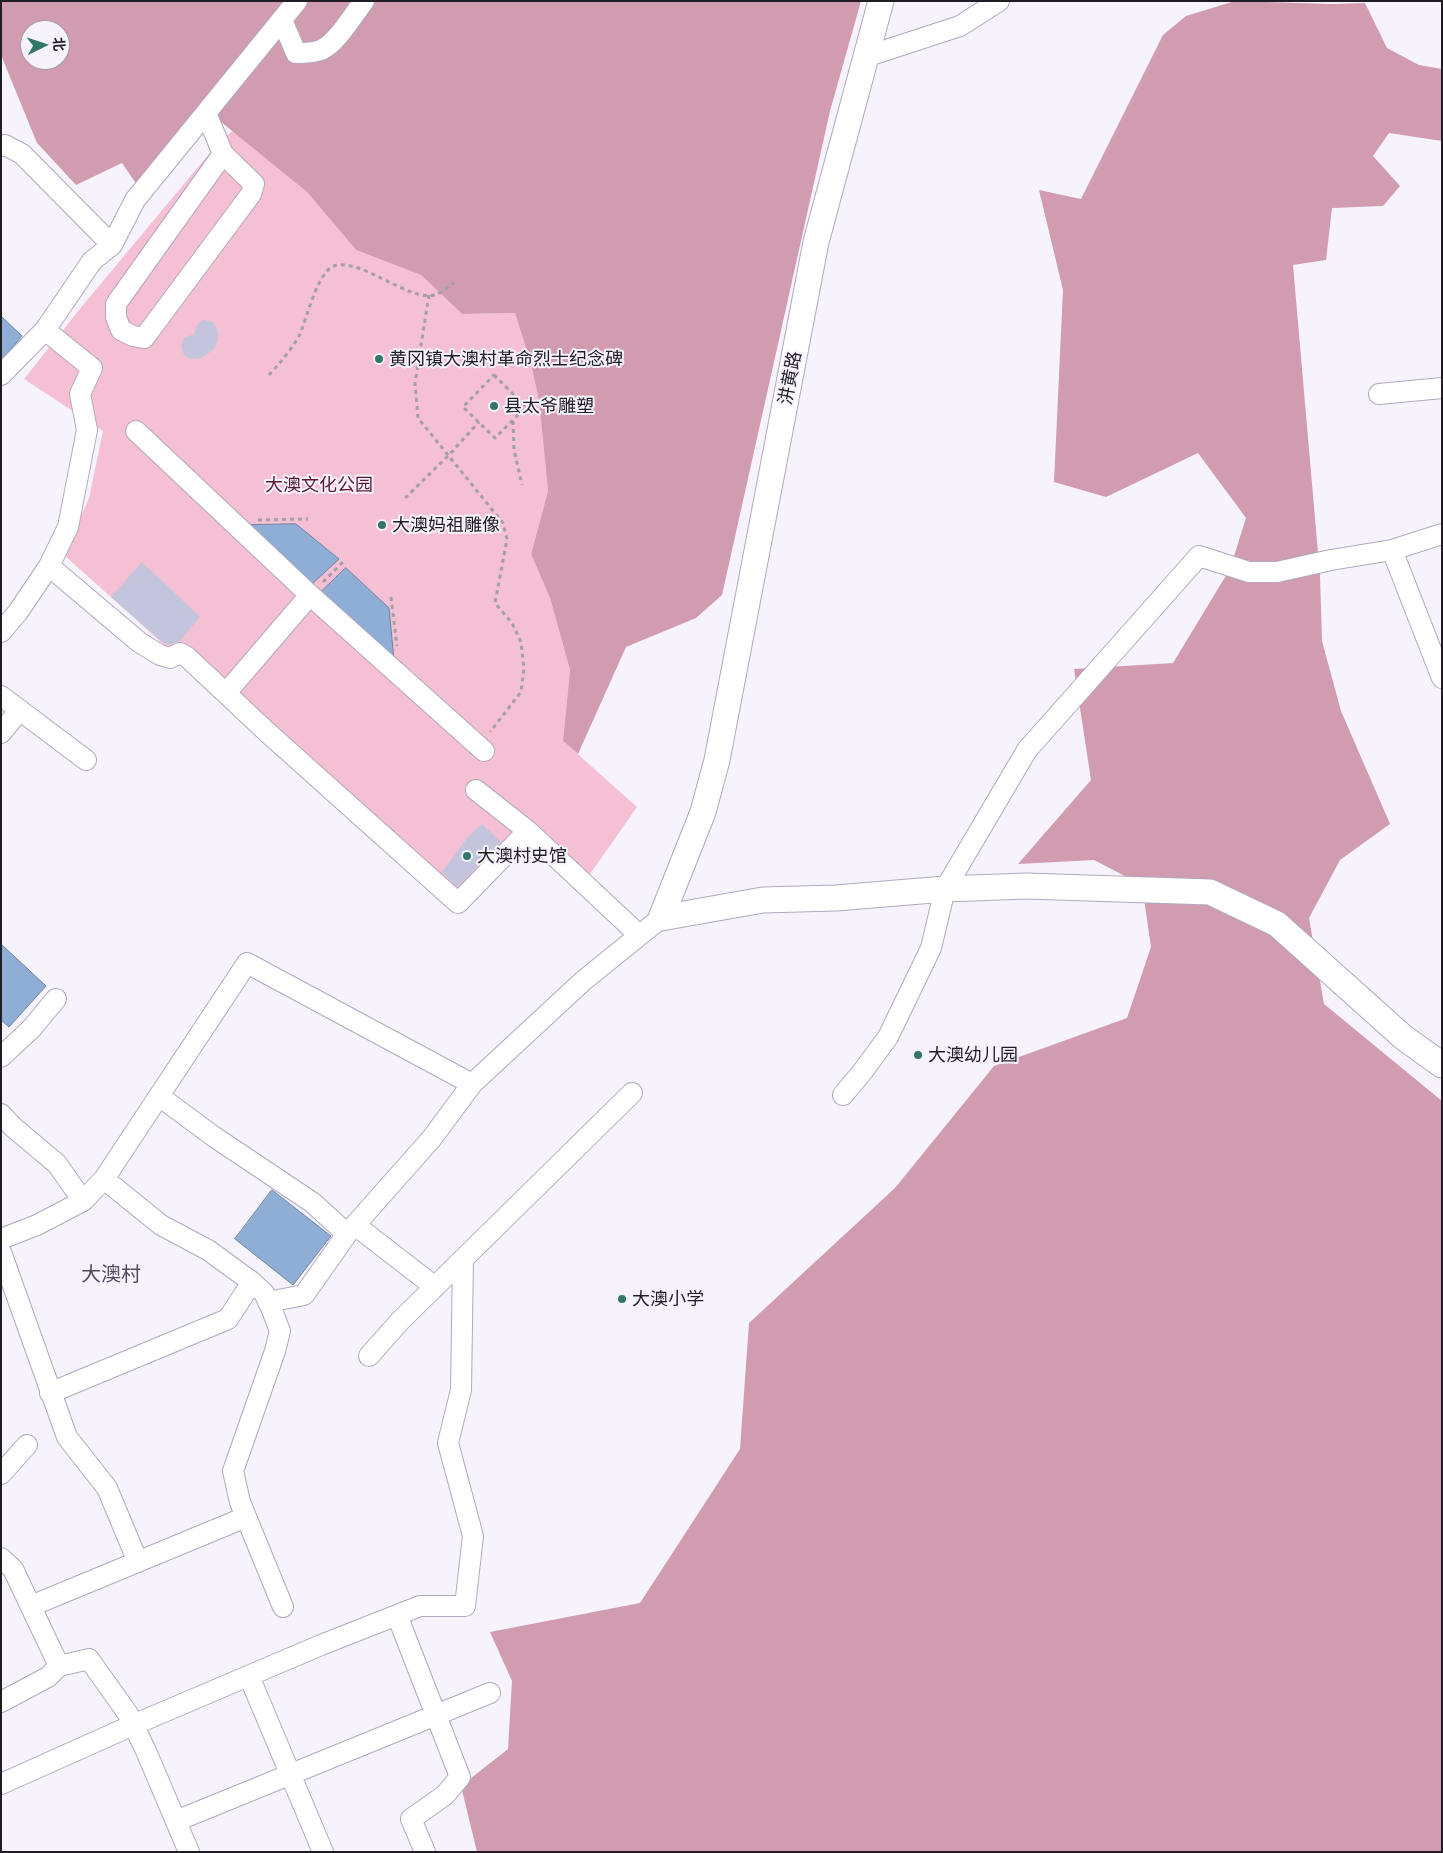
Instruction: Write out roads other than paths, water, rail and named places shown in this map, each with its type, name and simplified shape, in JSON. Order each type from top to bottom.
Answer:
[{"type":"main road","name":"汫黄路","points":[[661,918],[703,812],[717,760],[816,242],[881,1]]},
{"type":"main road","points":[[661,918],[763,900],[836,898],[945,889],[1026,886],[1210,892],[1277,924],[1402,1037],[1442,1065]]},
{"type":"street","points":[[1,374],[44,330],[92,261],[112,244],[135,200],[297,1]]},
{"type":"street","points":[[282,20],[296,53],[311,52],[322,49],[334,40],[364,1]]},
{"type":"street","points":[[865,57],[960,26],[999,1]]},
{"type":"street","points":[[206,113],[223,154],[254,184],[251,194],[144,338],[133,336],[120,330],[116,317],[116,304],[223,154]]},
{"type":"street","points":[[1,146],[5,145],[22,154],[112,244]]},
{"type":"street","points":[[1,632],[18,612],[49,566],[68,527],[87,430],[80,394],[92,368],[44,330]]},
{"type":"street","points":[[1379,394],[1442,388]]},
{"type":"street","points":[[136,431],[310,595],[481,748]]},
{"type":"street","points":[[843,1095],[888,1037],[931,948],[945,889],[1027,750],[1198,556],[1249,572],[1277,572],[1331,560],[1392,550],[1442,534]]},
{"type":"street","points":[[1392,550],[1442,678]]},
{"type":"street","points":[[49,566],[140,642],[160,655],[170,658],[180,654],[187,657],[458,903],[528,830]]},
{"type":"street","points":[[226,693],[310,595]]},
{"type":"street","points":[[1,696],[86,760]]},
{"type":"street","points":[[1,733],[20,710]]},
{"type":"street","points":[[476,790],[528,830],[639,935]]},
{"type":"street","points":[[268,1302],[304,1296],[351,1230],[432,1138],[472,1084],[583,981],[661,918]]},
{"type":"street","points":[[1,1239],[37,1225],[83,1201],[104,1179],[247,963],[472,1084]]},
{"type":"street","points":[[1,1057],[31,1029],[56,999]]},
{"type":"street","points":[[369,1356],[400,1321],[632,1093]]},
{"type":"street","points":[[159,1096],[213,1136],[435,1287]]},
{"type":"street","points":[[1,1114],[13,1127],[57,1164],[83,1201]]},
{"type":"street","points":[[104,1179],[161,1225],[208,1250],[252,1282],[264,1293],[268,1302],[280,1331],[275,1351],[233,1471],[240,1502],[283,1607]]},
{"type":"street","points":[[1,1252],[67,1437],[107,1488],[138,1562]]},
{"type":"street","points":[[1,1784],[320,1645],[420,1606],[465,1606],[473,1536],[448,1442],[461,1390],[463,1259]]},
{"type":"street","points":[[50,1393],[228,1319],[252,1282]]},
{"type":"street","points":[[1,1474],[27,1445]]},
{"type":"street","points":[[31,1606],[246,1517]]},
{"type":"street","points":[[7,1564],[31,1606],[59,1666]]},
{"type":"street","points":[[397,1615],[460,1777],[445,1795],[412,1819],[425,1852]]},
{"type":"street","points":[[1,1702],[48,1676],[59,1666],[89,1659],[128,1714],[146,1751],[188,1852]]},
{"type":"street","points":[[248,1676],[323,1852]]},
{"type":"street","points":[[176,1821],[490,1693]]},
{"type":"water","points":[[1,316],[22,336],[1,361]]},
{"type":"water","points":[[296,524],[339,559],[311,585],[243,525]]},
{"type":"water","points":[[346,568],[389,608],[394,660],[320,593]]},
{"type":"water","points":[[1,944],[46,986],[9,1027],[1,1020]]},
{"type":"water","points":[[272,1190],[331,1236],[293,1285],[235,1239]]},
{"type":"place","name":"黄冈镇大澳村革命烈士纪念碑","points":[[379,359]]},
{"type":"place","name":"县太爷雕塑","points":[[494,406]]},
{"type":"place","name":"大澳妈祖雕像","points":[[382,525]]},
{"type":"place","name":"大澳村史馆","points":[[467,856]]},
{"type":"place","name":"大澳幼儿园","points":[[918,1055]]},
{"type":"place","name":"大澳小学","points":[[622,1299]]},
{"type":"district","name":"大澳村","points":[[111,1274]]},
{"type":"park label","name":"大澳文化公园","points":[[319,485]]}]
